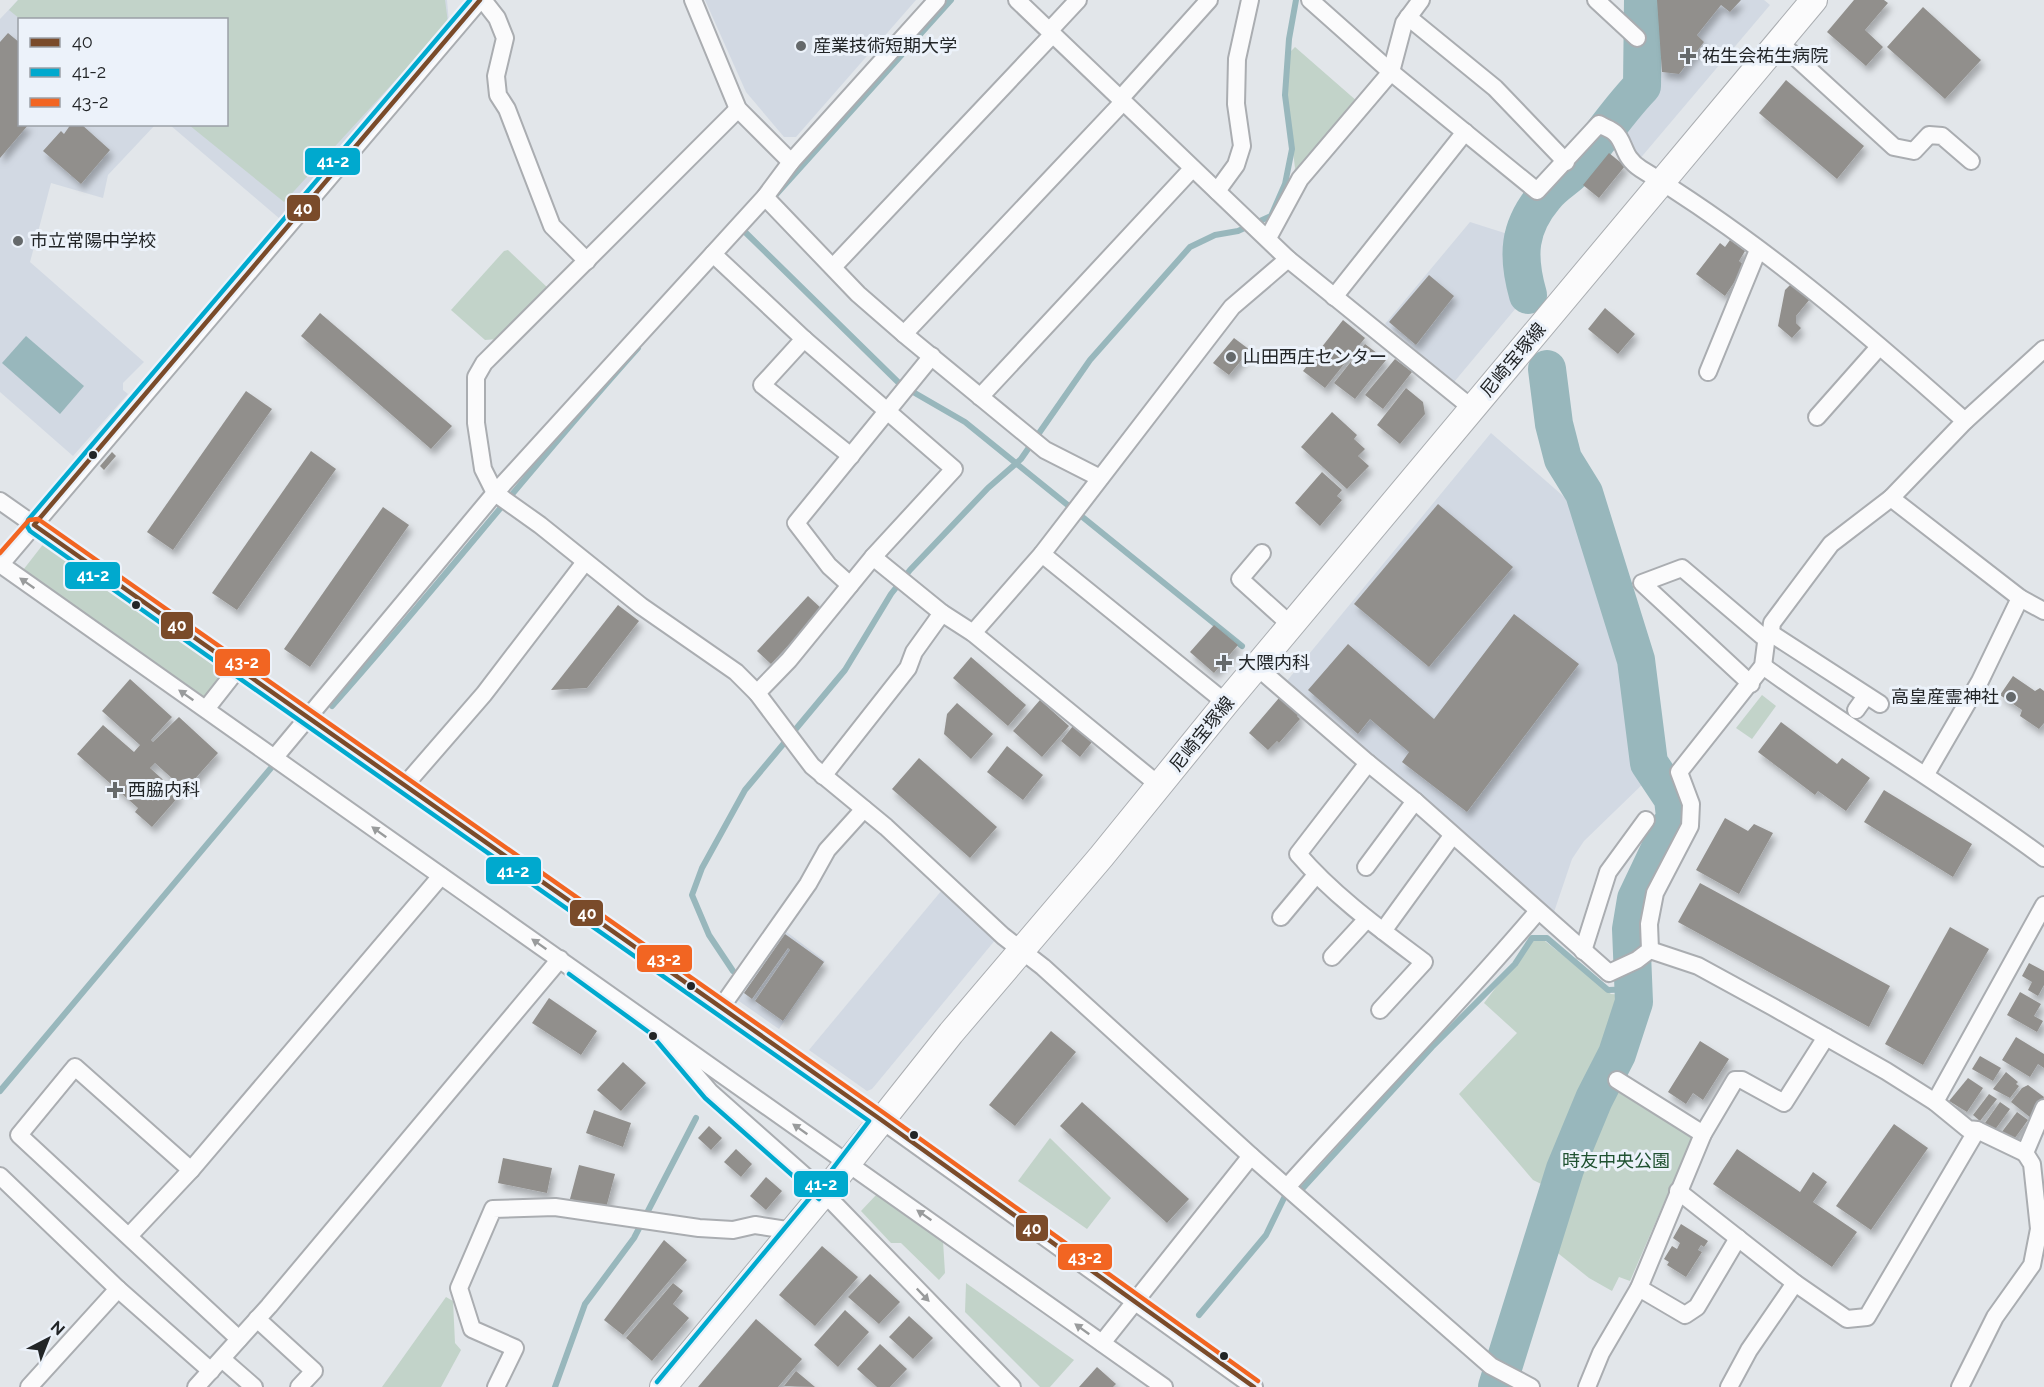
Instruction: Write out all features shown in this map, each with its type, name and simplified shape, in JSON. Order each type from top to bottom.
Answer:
[{"type":"main road","name":"尼崎宝塚線","points":[[663,1387],[793,1231],[880,1119],[1814,0]]},
{"type":"street","points":[[587,261],[552,226],[507,109],[498,95],[496,76],[505,38],[497,18],[482,0],[0,565],[1164,1387]]},
{"type":"street","points":[[693,0],[738,109],[791,162]]},
{"type":"street","points":[[275,758],[495,494],[765,197],[791,162],[938,0]]},
{"type":"street","points":[[1017,0],[1288,259],[1473,409]]},
{"type":"street","points":[[833,267],[1052,32],[1078,0]]},
{"type":"street","points":[[904,334],[1122,100],[1209,0]]},
{"type":"street","points":[[1217,191],[1236,165],[1242,146],[1236,104],[1237,59],[1250,0]]},
{"type":"street","points":[[1310,0],[1392,72],[1537,191],[1599,124],[1616,133],[1627,158],[1663,181],[1758,250],[1858,327],[1965,421]]},
{"type":"street","points":[[1258,229],[1392,72],[1404,23],[1421,0]]},
{"type":"street","points":[[1599,1],[1637,38]]},
{"type":"street","points":[[1408,17],[1495,88],[1566,162]]},
{"type":"street","points":[[1779,42],[1894,147],[1914,151],[1929,135],[1942,136],[1971,161]]},
{"type":"street","points":[[738,109],[484,363],[476,377],[476,423],[483,469],[495,494],[641,606],[736,672],[757,693],[812,766],[823,776],[864,809],[1003,936],[1023,949],[1251,1156],[1491,1366],[1531,1387]]},
{"type":"street","points":[[1334,297],[1466,132]]},
{"type":"street","points":[[980,397],[1192,169]]},
{"type":"street","points":[[765,197],[833,267],[904,334],[1045,450],[1100,478]]},
{"type":"street","points":[[1708,372],[1758,250]]},
{"type":"street","points":[[712,254],[804,339],[954,469],[873,556],[789,660],[757,693]]},
{"type":"street","points":[[973,633],[1042,554],[1232,307],[1288,259]]},
{"type":"street","points":[[804,339],[762,385],[851,456]]},
{"type":"street","points":[[1817,417],[1879,347]]},
{"type":"street","points":[[1650,950],[1649,924],[1655,893],[1690,826],[1691,804],[1679,772],[1763,666],[1767,635],[1797,588],[1831,544],[1891,498],[1965,421],[2044,349]]},
{"type":"street","points":[[850,585],[829,566],[796,523],[932,356]]},
{"type":"street","points":[[1891,498],[2020,598],[2044,611]]},
{"type":"street","points":[[0,501],[239,667],[720,1009],[880,1119],[1254,1387]]},
{"type":"street","points":[[1262,553],[1240,579],[1292,627]]},
{"type":"street","points":[[1042,554],[1226,703]]},
{"type":"street","points":[[873,556],[942,613],[973,633],[1160,786]]},
{"type":"street","points":[[405,785],[484,694],[585,562]]},
{"type":"street","points":[[1751,684],[1642,583],[1680,567],[1762,636],[1774,636],[1868,703]]},
{"type":"street","points":[[1926,774],[1980,681],[2020,598]]},
{"type":"street","points":[[823,776],[908,668],[914,652],[942,613]]},
{"type":"street","points":[[1763,666],[1836,719],[1926,774],[2044,858]]},
{"type":"street","points":[[206,710],[239,667]]},
{"type":"street","points":[[1257,667],[1368,764],[1415,801],[1609,973],[1637,960],[1650,950]]},
{"type":"street","points":[[1368,764],[1298,854],[1316,875],[1367,919],[1424,962],[1380,1010]]},
{"type":"street","points":[[1366,867],[1415,801]]},
{"type":"street","points":[[720,1009],[808,884],[827,850],[864,809]]},
{"type":"street","points":[[1583,951],[1608,872],[1646,820]]},
{"type":"street","points":[[1383,931],[1452,836]]},
{"type":"street","points":[[1281,917],[1316,875]]},
{"type":"street","points":[[129,1236],[191,1170],[441,876]]},
{"type":"street","points":[[1935,1102],[2044,905]]},
{"type":"street","points":[[1287,1187],[1441,1018],[1477,984],[1538,911]]},
{"type":"street","points":[[1332,957],[1367,919]]},
{"type":"street","points":[[1650,950],[1698,966],[1826,1037],[1935,1102],[1968,1130],[1977,1130],[2025,1153],[2032,1164],[2041,1231],[2032,1265],[1995,1317],[1960,1387]]},
{"type":"street","points":[[196,1387],[257,1319],[560,959]]},
{"type":"street","points":[[655,1027],[710,1092],[824,1192],[1012,1387]]},
{"type":"street","points":[[1587,1387],[1601,1353],[1639,1288],[1703,1134],[1735,1080],[1742,1080],[1784,1102],[1826,1037]]},
{"type":"street","points":[[191,1170],[75,1067],[19,1135],[239,1339]]},
{"type":"street","points":[[1617,1080],[1703,1134]]},
{"type":"street","points":[[2025,1153],[2044,1108]]},
{"type":"street","points":[[1678,1191],[1846,1319],[1867,1317],[1977,1130]]},
{"type":"street","points":[[1102,1343],[1133,1301],[1251,1156]]},
{"type":"street","points":[[2,1183],[118,1289],[216,1365],[254,1387]]},
{"type":"street","points":[[496,1387],[515,1348],[472,1329],[459,1288],[493,1209],[555,1207],[643,1221],[733,1230],[755,1225],[793,1231]]},
{"type":"street","points":[[1639,1288],[1685,1315],[1696,1306],[1738,1238]]},
{"type":"street","points":[[1729,1387],[1749,1350],[1795,1282]]},
{"type":"street","points":[[29,1387],[118,1289]]},
{"type":"street","points":[[257,1319],[314,1371],[299,1387]]},
{"type":"shaded area","name":"市立常陽中学校","points":[[18,0],[447,0],[449,23],[280,219],[171,126],[228,126],[228,18],[18,18],[18,126],[154,126],[108,175],[103,198],[51,183],[30,262],[144,362],[123,383],[123,390],[128,394],[73,456],[0,392],[0,19]]},
{"type":"shaded area","name":"産業技術短期大学","points":[[705,0],[916,0],[796,137],[784,137],[746,92]]},
{"type":"shaded area","name":"祐生会祐生病院","points":[[1647,0],[1764,0],[1770,5],[1638,161],[1612,127],[1650,82]]},
{"type":"shaded area","points":[[1470,222],[1514,236],[1512,269],[1521,302],[1454,382],[1385,324]]},
{"type":"shaded area","points":[[1491,433],[1578,509],[1635,683],[1636,758],[1648,779],[1584,841],[1572,859],[1554,912],[1286,682]]},
{"type":"shaded area","points":[[942,890],[996,939],[872,1089],[867,1091],[809,1050]]},
{"type":"shaded area","points":[[784,930],[825,961],[779,1029],[736,999]]},
{"type":"green space","points":[[18,0],[445,0],[448,23],[284,202],[190,126],[228,126],[228,18],[19,18],[9,10]]},
{"type":"green space","points":[[1295,47],[1358,102],[1292,180],[1295,168],[1286,94],[1290,52]]},
{"type":"green space","points":[[508,250],[550,290],[498,339],[485,340],[451,310],[504,251]]},
{"type":"green space","points":[[48,538],[228,664],[202,701],[20,574]]},
{"type":"green space","points":[[1762,695],[1776,706],[1752,739],[1736,728]]},
{"type":"green space","name":"時友中央公園","points":[[1532,940],[1545,941],[1611,994],[1628,995],[1610,1049],[1595,1077],[1693,1136],[1630,1281],[1619,1277],[1612,1291],[1589,1278],[1549,1246],[1564,1195],[1533,1180],[1459,1094],[1517,1033],[1484,1003]]},
{"type":"green space","points":[[1050,1138],[1111,1198],[1087,1229],[1018,1181]]},
{"type":"green space","points":[[877,1194],[943,1241],[945,1273],[939,1280],[901,1243],[891,1243],[861,1211]]},
{"type":"green space","points":[[966,1283],[1074,1360],[1050,1387],[1040,1387],[965,1312]]},
{"type":"green space","points":[[446,1297],[453,1301],[455,1343],[461,1350],[441,1387],[382,1387]]},
{"type":"water","points":[[26,336],[84,386],[60,414],[2,363]]},
{"type":"building","points":[[1657,0],[1741,0],[1730,12],[1721,5],[1697,35],[1704,42],[1679,74],[1662,72]]},
{"type":"building","points":[[1854,0],[1884,0],[1888,3],[1865,30],[1883,47],[1866,66],[1827,32]]},
{"type":"building","points":[[1923,7],[1981,60],[1945,99],[1887,47]]},
{"type":"building","points":[[8,33],[18,41],[18,126],[27,126],[0,158],[0,42]]},
{"type":"building","points":[[1786,80],[1864,146],[1837,179],[1759,113]]},
{"type":"building","points":[[70,126],[83,126],[110,150],[81,184],[43,151],[61,131],[64,134]]},
{"type":"building","points":[[1609,153],[1625,166],[1599,198],[1583,185]]},
{"type":"building","points":[[1730,240],[1745,251],[1739,261],[1745,266],[1725,296],[1696,274],[1720,243],[1725,247]]},
{"type":"building","points":[[1429,275],[1454,296],[1416,345],[1389,322]]},
{"type":"building","points":[[1791,284],[1810,299],[1796,316],[1796,323],[1801,328],[1792,338],[1778,326],[1785,290]]},
{"type":"building","points":[[1605,308],[1635,334],[1618,354],[1588,329]]},
{"type":"building","points":[[320,313],[452,426],[431,449],[301,336]]},
{"type":"building","points":[[1343,320],[1365,338],[1325,388],[1303,371]]},
{"type":"building","name":"山田西庄センター","points":[[1234,338],[1250,350],[1229,375],[1213,363]]},
{"type":"building","points":[[1365,344],[1386,360],[1355,399],[1334,383]]},
{"type":"building","points":[[1395,359],[1412,372],[1383,409],[1365,395]]},
{"type":"building","points":[[1406,388],[1423,402],[1425,414],[1400,444],[1377,425]]},
{"type":"building","points":[[246,391],[272,409],[173,550],[147,532]]},
{"type":"building","points":[[1332,412],[1357,435],[1354,439],[1365,449],[1358,456],[1369,466],[1347,489],[1301,447]]},
{"type":"building","points":[[311,451],[336,469],[237,610],[212,593]]},
{"type":"building","points":[[112,452],[116,456],[104,470],[100,466]]},
{"type":"building","points":[[1322,472],[1342,490],[1337,496],[1342,500],[1320,526],[1295,503]]},
{"type":"building","points":[[1438,504],[1513,567],[1429,667],[1354,604]]},
{"type":"building","points":[[383,507],[409,525],[310,667],[284,649]]},
{"type":"building","points":[[808,596],[822,609],[771,664],[757,651]]},
{"type":"building","points":[[618,605],[639,621],[587,688],[551,690]]},
{"type":"building","points":[[1514,614],[1579,664],[1467,812],[1402,762],[1409,752],[1370,719],[1358,734],[1308,690],[1348,644],[1434,719]]},
{"type":"building","points":[[1214,625],[1238,645],[1214,673],[1190,652]]},
{"type":"building","points":[[971,657],[1026,705],[1008,726],[953,678]]},
{"type":"building","points":[[2013,676],[2035,691],[2040,688],[2044,691],[2044,723],[2039,729],[2020,716],[2022,710],[2000,695]]},
{"type":"building","points":[[130,679],[172,717],[151,740],[153,742],[179,717],[218,753],[185,790],[155,763],[150,768],[180,795],[152,827],[135,812],[138,808],[77,754],[103,725],[134,752],[140,745],[102,711]]},
{"type":"building","points":[[1279,698],[1301,712],[1297,716],[1300,719],[1279,743],[1277,741],[1268,750],[1249,733]]},
{"type":"building","points":[[1040,700],[1069,726],[1042,757],[1013,731]]},
{"type":"building","points":[[957,703],[993,734],[971,759],[944,734],[947,714]]},
{"type":"building","points":[[1781,722],[1837,764],[1842,758],[1870,778],[1846,811],[1818,791],[1815,795],[1758,752]]},
{"type":"building","points":[[1073,726],[1092,742],[1080,757],[1061,741]]},
{"type":"building","points":[[1007,746],[1043,775],[1023,800],[987,772]]},
{"type":"building","points":[[919,758],[997,827],[970,858],[892,789]]},
{"type":"building","points":[[1884,790],[1972,844],[1953,877],[1864,822]]},
{"type":"building","points":[[1725,818],[1748,831],[1754,824],[1773,833],[1739,894],[1696,870]]},
{"type":"building","points":[[1700,883],[1890,986],[1869,1027],[1678,922]]},
{"type":"building","points":[[1950,927],[1989,949],[1923,1065],[1885,1044]]},
{"type":"building","points":[[785,934],[824,962],[783,1021],[755,1001],[790,950],[788,948],[752,999],[744,993]]},
{"type":"building","points":[[2029,963],[2044,971],[2044,985],[2038,996],[2028,990],[2032,982],[2022,976]]},
{"type":"building","points":[[2020,992],[2041,1004],[2034,1016],[2043,1021],[2037,1032],[2007,1015]]},
{"type":"building","points":[[549,998],[597,1031],[581,1055],[532,1023]]},
{"type":"building","points":[[1051,1031],[1076,1052],[1015,1126],[989,1105]]},
{"type":"building","points":[[2016,1037],[2044,1054],[2044,1068],[2038,1064],[2030,1077],[2002,1060]]},
{"type":"building","points":[[1700,1041],[1729,1059],[1703,1100],[1693,1093],[1686,1104],[1668,1092]]},
{"type":"building","points":[[1980,1056],[2001,1068],[1993,1081],[1972,1069]]},
{"type":"building","points":[[623,1062],[646,1083],[621,1111],[597,1090]]},
{"type":"building","points":[[2006,1072],[2018,1082],[2016,1084],[2019,1086],[2010,1098],[1993,1089]]},
{"type":"building","points":[[1968,1078],[1983,1088],[1967,1112],[1949,1101]]},
{"type":"building","points":[[2028,1085],[2044,1097],[2031,1118],[2011,1102],[2022,1088]]},
{"type":"building","points":[[1989,1094],[1997,1099],[1980,1121],[1973,1115]]},
{"type":"building","points":[[1082,1102],[1189,1199],[1167,1223],[1060,1126]]},
{"type":"building","points":[[2000,1102],[2010,1109],[1994,1131],[1985,1123]]},
{"type":"building","points":[[594,1110],[631,1123],[623,1147],[586,1133]]},
{"type":"building","points":[[2017,1112],[2028,1120],[2012,1142],[2001,1133]]},
{"type":"building","points":[[1894,1124],[1928,1148],[1871,1230],[1836,1206]]},
{"type":"building","points":[[709,1126],[722,1138],[711,1150],[698,1138]]},
{"type":"building","points":[[736,1149],[752,1164],[741,1177],[724,1162]]},
{"type":"building","points":[[1737,1149],[1800,1192],[1813,1172],[1827,1182],[1813,1202],[1857,1232],[1832,1267],[1713,1184]]},
{"type":"building","points":[[503,1158],[552,1168],[547,1193],[498,1183]]},
{"type":"building","points":[[579,1165],[615,1174],[606,1208],[570,1199]]},
{"type":"building","points":[[766,1177],[782,1191],[766,1210],[750,1196]]},
{"type":"building","points":[[1681,1224],[1708,1241],[1704,1247],[1701,1245],[1698,1250],[1702,1252],[1686,1277],[1667,1265],[1669,1262],[1664,1259],[1672,1246],[1677,1249],[1680,1243],[1673,1238]]},
{"type":"building","points":[[664,1240],[687,1260],[623,1335],[604,1320]]},
{"type":"building","points":[[822,1246],[858,1277],[815,1326],[779,1295]]},
{"type":"building","points":[[870,1274],[900,1302],[879,1324],[848,1297]]},
{"type":"building","points":[[673,1283],[683,1291],[673,1304],[689,1318],[652,1361],[626,1338]]},
{"type":"building","points":[[845,1310],[869,1332],[838,1367],[814,1345]]},
{"type":"building","points":[[909,1316],[933,1338],[913,1359],[889,1337]]},
{"type":"building","points":[[756,1319],[802,1359],[778,1387],[698,1387]]},
{"type":"building","points":[[880,1344],[907,1369],[890,1387],[877,1387],[857,1369]]},
{"type":"building","points":[[1097,1367],[1116,1384],[1113,1387],[1079,1387]]},
{"type":"building","points":[[796,1371],[815,1387],[784,1386]]},
{"type":"waterway","points":[[773,198],[951,0]]},
{"type":"waterway","points":[[733,971],[709,935],[692,895],[702,868],[745,790],[845,670],[891,594],[910,570],[988,488],[1021,459],[1090,360],[1190,247],[1215,235],[1238,231],[1271,216],[1285,184],[1292,149],[1285,95],[1289,39],[1296,0]]},
{"type":"waterway","points":[[1528,295],[1521,255],[1529,219],[1545,196],[1579,165],[1642,86],[1643,0]]},
{"type":"waterway","points":[[744,231],[901,385],[965,422],[1242,646]]},
{"type":"waterway","points":[[332,706],[638,348]]},
{"type":"waterway","points":[[1497,1387],[1565,1169],[1594,1099],[1617,1054],[1634,1002],[1631,929],[1636,899],[1675,817],[1673,799],[1649,763],[1636,660],[1584,493],[1563,459],[1554,424],[1547,369]]},
{"type":"waterway","points":[[0,1091],[271,768]]},
{"type":"waterway","points":[[1303,1188],[1432,1047],[1515,964],[1532,938],[1547,938],[1608,990],[1635,989]]},
{"type":"waterway","points":[[555,1387],[585,1304],[634,1238],[696,1118]]},
{"type":"waterway","points":[[1199,1315],[1266,1235],[1285,1196]]},
{"type":"transit line","name":"41-2","points":[[470,0],[28,520],[27,526],[30,531],[869,1121],[818,1188],[657,1382]]},
{"type":"transit line","name":"40","points":[[480,0],[34,525],[880,1119],[1254,1387]]},
{"type":"transit line","name":"43-2","points":[[0,553],[29,520],[38,519],[884,1113],[1258,1381]]},
{"type":"transit line","name":"41-2","points":[[569,974],[650,1033],[705,1098],[819,1199]]},
{"type":"place","name":"産業技術短期大学","points":[[801,46]]},
{"type":"place","name":"祐生会祐生病院","points":[[1688,56]]},
{"type":"place","name":"市立常陽中学校","points":[[18,241]]},
{"type":"place","name":"山田西庄センター","points":[[1231,357]]},
{"type":"place","name":"大隈内科","points":[[1224,663]]},
{"type":"place","name":"高皇産霊神社","points":[[2011,697]]},
{"type":"place","name":"西脇内科","points":[[115,790]]}]
